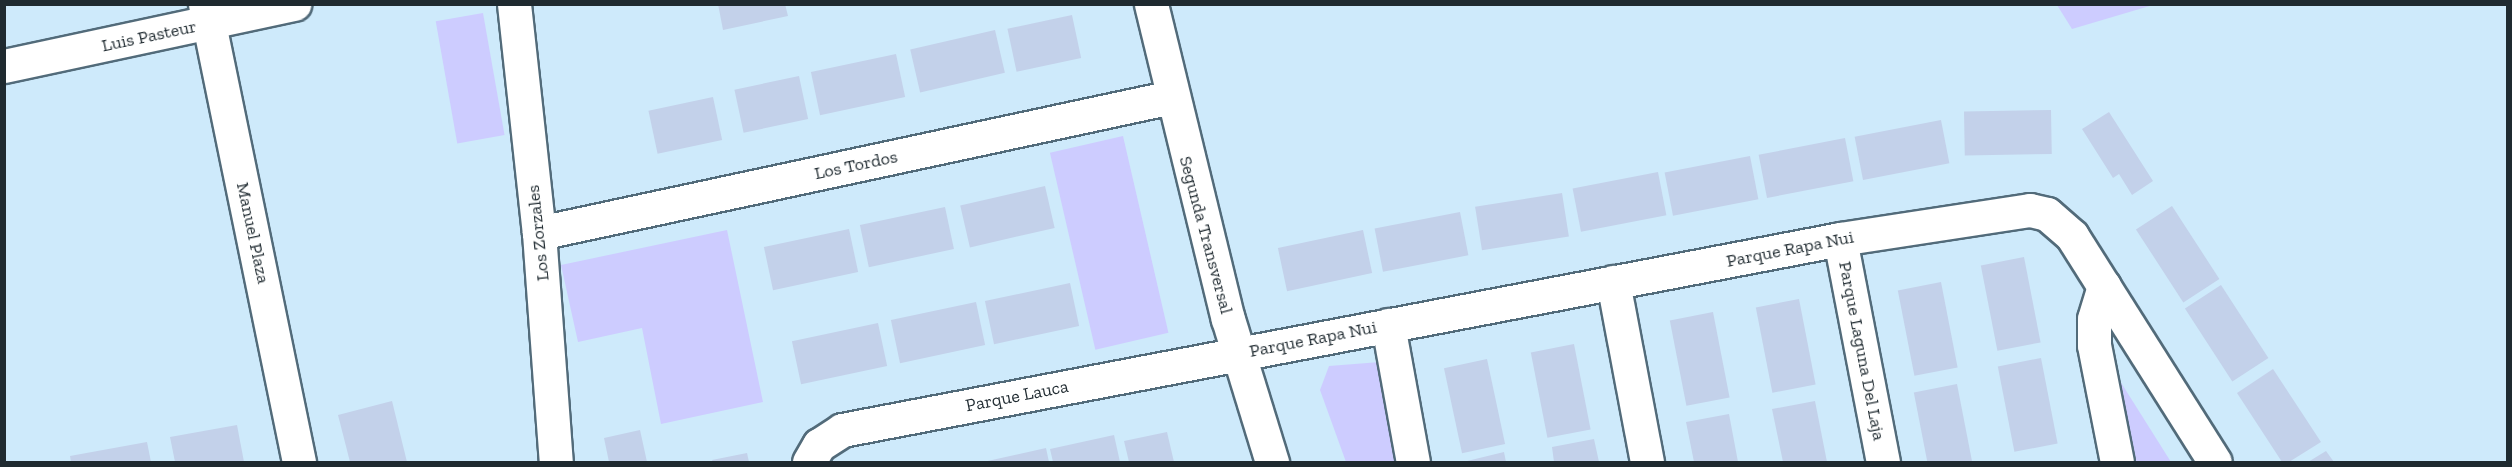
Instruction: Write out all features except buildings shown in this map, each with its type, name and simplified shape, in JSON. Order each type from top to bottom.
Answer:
[{"type":"street","name":"Luis Pasteur","points":[[4,66],[207,14],[294,4]]},
{"type":"street","name":"Los Zorzales","points":[[514,4],[539,233],[556,462]]},
{"type":"street","name":"Segunda Transversal","points":[[1150,4],[1239,353],[1272,462]]},
{"type":"street","name":"Manuel Plaza","points":[[207,14],[299,462]]},
{"type":"street","name":"Los Tordos","points":[[539,233],[1172,96]]},
{"type":"street","name":"Parque Rapa Nui","points":[[1239,353],[1840,239],[2030,210],[2061,223],[2104,286],[2215,462]]},
{"type":"street","name":"Parque Laguna Del Laja","points":[[1840,239],[1883,462]]},
{"type":"street","points":[[1613,282],[1647,462]]},
{"type":"street","points":[[2104,286],[2094,319],[2094,345],[2117,462]]},
{"type":"street","points":[[1388,325],[1413,462]]},
{"type":"street","name":"Parque Lauca","points":[[809,462],[819,445],[842,430],[1239,353]]},
{"type":"shaded area","points":[[2057,5],[2153,5],[2072,29]]},
{"type":"shaded area","points":[[483,13],[505,135],[457,143],[436,21]]},
{"type":"shaded area","points":[[1123,136],[1168,333],[1095,350],[1050,153]]},
{"type":"shaded area","points":[[727,230],[763,402],[661,424],[642,328],[578,342],[561,265]]},
{"type":"shaded area","points":[[1380,362],[1398,462],[1346,462],[1320,390],[1329,366]]},
{"type":"shaded area","points":[[2120,381],[2171,462],[2136,462]]}]
